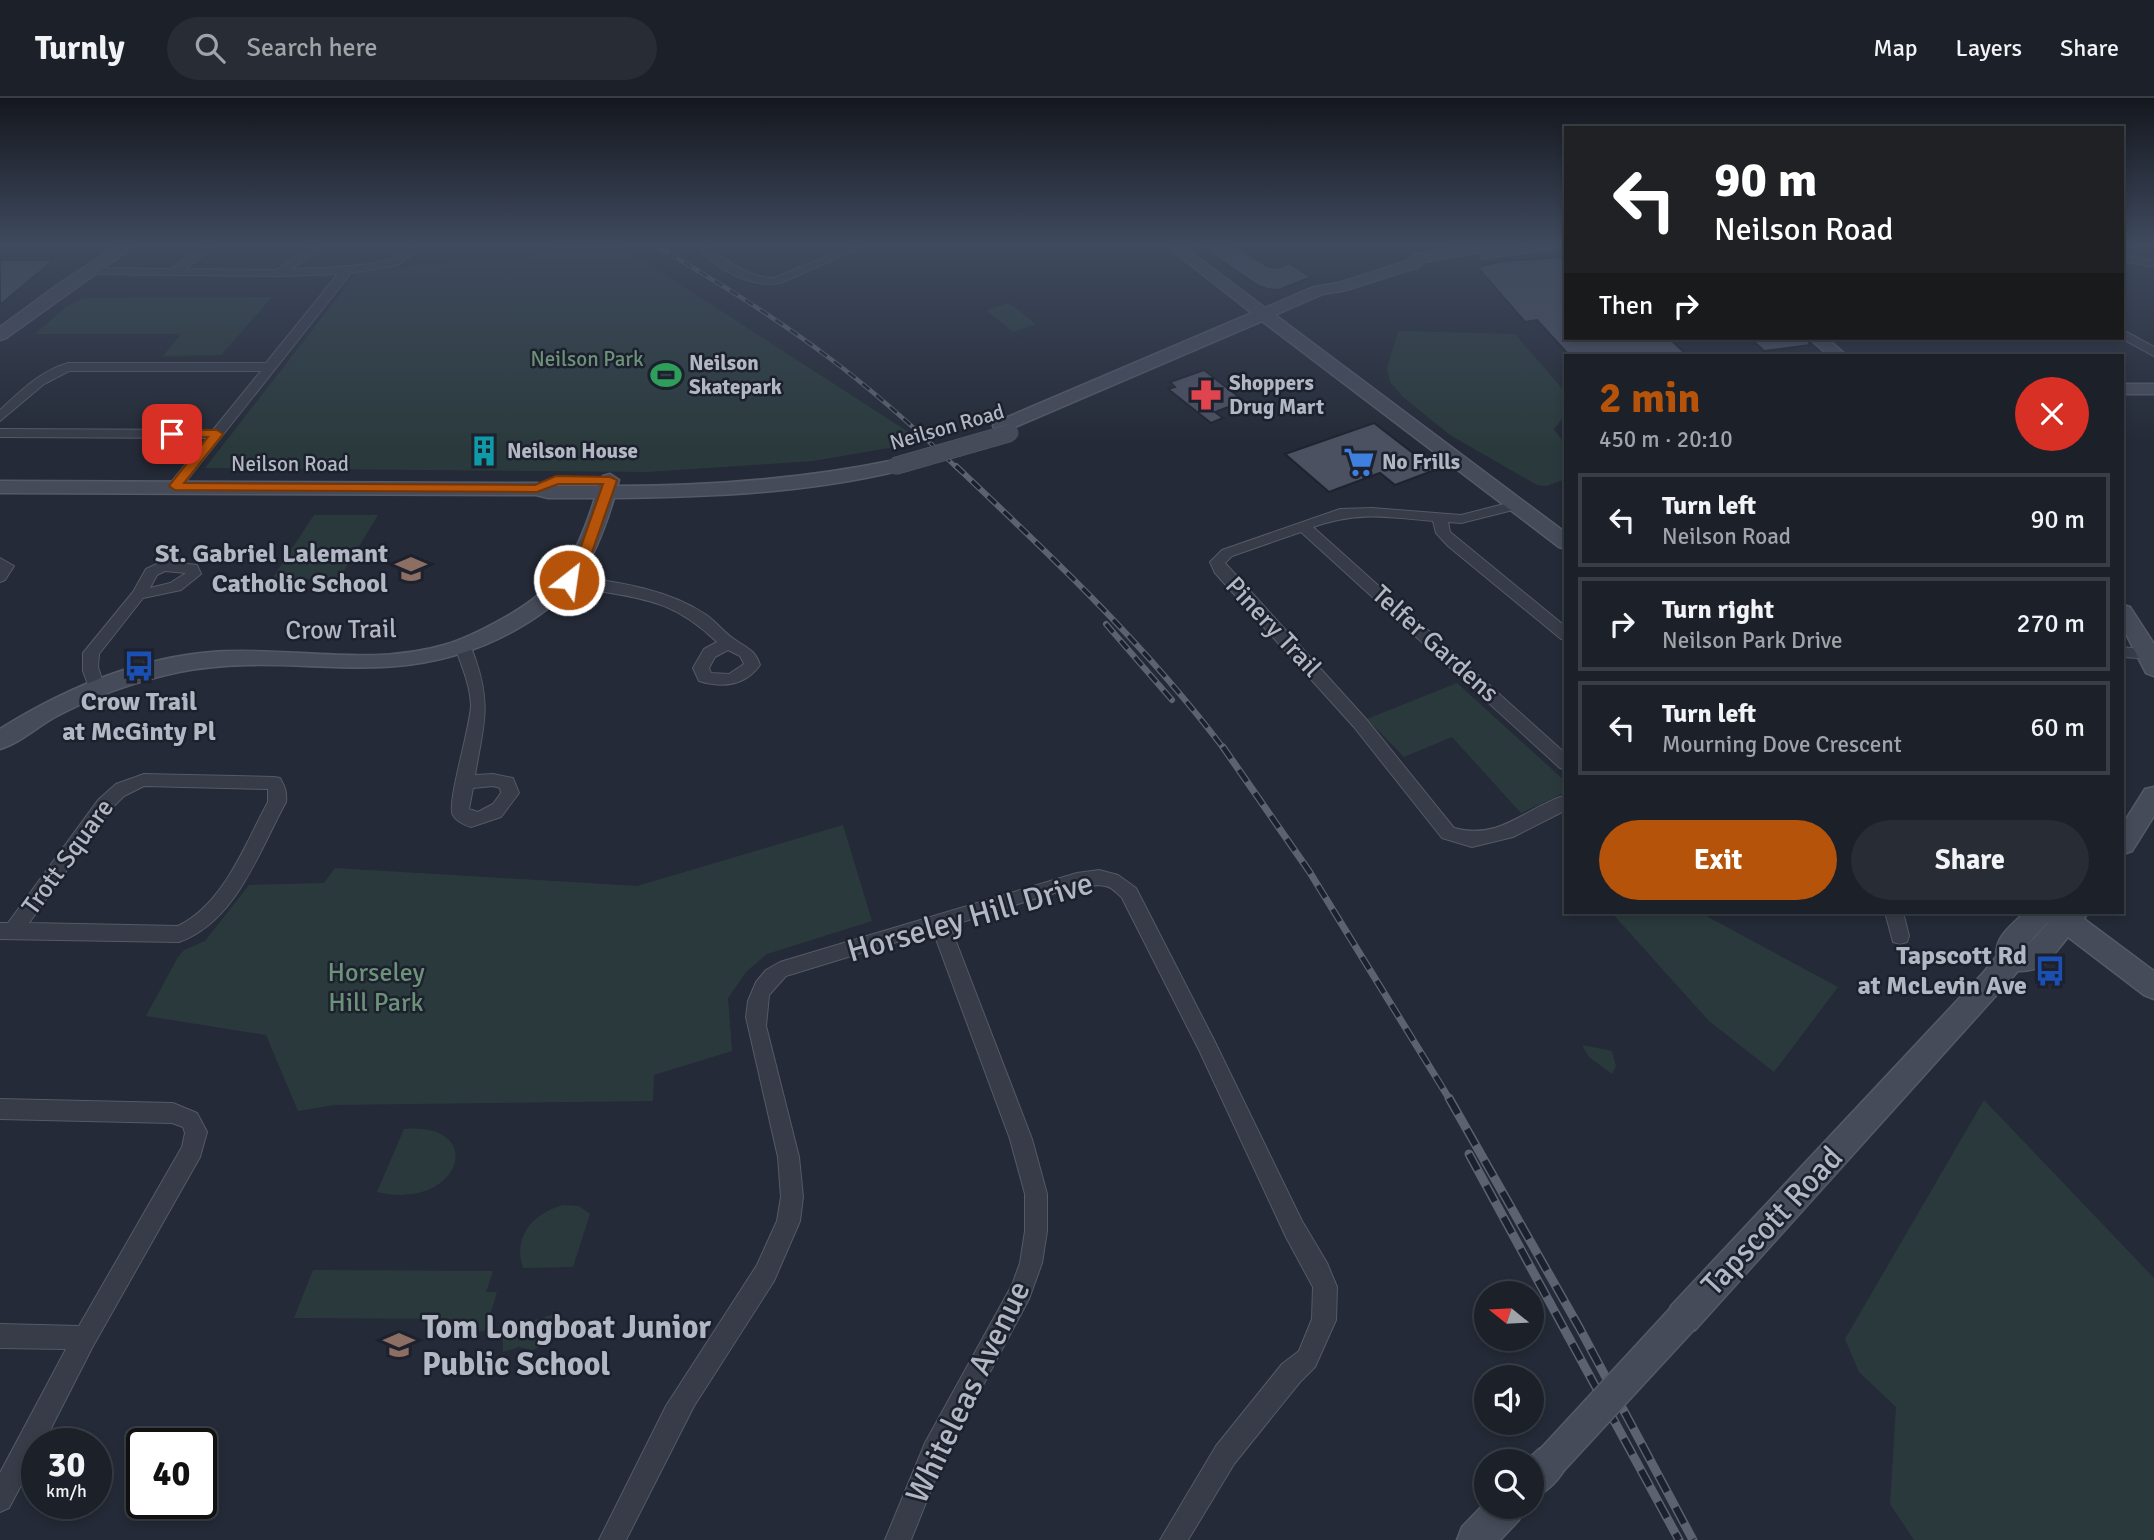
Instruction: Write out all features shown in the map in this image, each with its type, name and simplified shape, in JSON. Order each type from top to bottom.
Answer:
[{"type":"street","points":[[0,335],[33,311]]},
{"type":"street","points":[[175,486],[314,311]]},
{"type":"street","points":[[1259,311],[1564,541]]},
{"type":"street","name":"Neilson Road","points":[[0,487],[537,489],[548,492],[608,486],[761,488],[814,482],[1006,430],[1288,311]]},
{"type":"street","points":[[2124,335],[2154,352]]},
{"type":"street","points":[[1819,340],[1837,354]]},
{"type":"street","points":[[1834,340],[1851,354]]},
{"type":"street","points":[[0,417],[41,379],[68,367],[269,367]]},
{"type":"street","points":[[2124,389],[2154,389]]},
{"type":"street","points":[[0,433],[217,434]]},
{"type":"street","name":"Crow Trail","points":[[0,740],[35,718],[97,689],[159,669],[209,661],[254,659],[385,661],[438,654],[463,647],[529,614],[569,580],[585,555],[608,486]]},
{"type":"street","name":"Pinery Trail","points":[[1516,505],[1477,516],[1440,519],[1351,512],[1302,525],[1227,553],[1217,562],[1220,570],[1360,723],[1448,833],[1472,840],[1507,832],[1564,803]]},
{"type":"street","points":[[1440,519],[1443,533],[1564,633]]},
{"type":"street","name":"Telfer Gardens","points":[[1302,525],[1564,762]]},
{"type":"street","points":[[0,563],[7,566],[0,577]]},
{"type":"street","points":[[569,580],[669,601],[705,621],[727,643]]},
{"type":"street","points":[[97,689],[91,678],[91,653],[139,594]]},
{"type":"street","points":[[2124,614],[2152,660]]},
{"type":"street","points":[[463,647],[475,680],[479,706],[463,783]]},
{"type":"street","points":[[2124,652],[2152,660]]},
{"type":"street","name":"Trott Square","points":[[144,780],[274,783],[278,792],[277,802],[220,901],[205,919],[193,928],[179,934],[6,931],[109,799],[124,787],[144,780]]},
{"type":"street","points":[[2124,842],[2154,796]]},
{"type":"street","name":"Horseley Hill Drive","points":[[612,1540],[685,1397],[772,1262],[788,1221],[792,1199],[789,1159],[756,1026],[754,1005],[764,984],[780,970],[940,924],[1077,880],[1104,877],[1122,884],[1129,893],[1201,1034],[1294,1229],[1320,1271],[1325,1287],[1324,1320],[1307,1359],[1291,1373],[1225,1455],[1173,1540]]},
{"type":"street","points":[[1894,914],[1900,936]]},
{"type":"street","name":"Tapscott Road","points":[[2011,959],[2009,946],[2039,914]]},
{"type":"street","points":[[2066,915],[2154,987]]},
{"type":"street","name":"Tapscott Road","points":[[2011,959],[2031,960],[2066,915]]},
{"type":"street","name":"Whiteleas Avenue","points":[[901,1539],[934,1452],[1021,1291],[1031,1263],[1036,1231],[1036,1194],[1021,1139],[940,924]]},
{"type":"street","name":"Tapscott Road","points":[[1544,1468],[2011,959]]},
{"type":"street","points":[[0,1109],[173,1113],[190,1120],[196,1132],[192,1150],[85,1338],[0,1499]]},
{"type":"street","points":[[0,1335],[85,1338]]},
{"type":"street","points":[[1475,1540],[1495,1519]]},
{"type":"green space","points":[[61,311],[259,311],[221,355],[163,356],[181,334],[35,334]]},
{"type":"green space","name":"Neilson Park","points":[[327,311],[721,311],[924,442],[813,461],[647,472],[205,468]]},
{"type":"green space","points":[[988,311],[1020,311],[1036,324],[1013,332]]},
{"type":"green space","points":[[1398,331],[1515,334],[1564,391],[1564,416],[1554,429],[1564,443],[1564,480],[1546,486],[1537,485],[1450,435],[1403,397],[1390,382],[1387,368]]},
{"type":"green space","points":[[314,515],[378,515],[339,579],[272,579]]},
{"type":"green space","points":[[1457,683],[1564,780],[1564,793],[1521,813],[1452,737],[1404,757],[1367,719]]},
{"type":"green space","name":"Horseley Hill Park","points":[[843,825],[872,921],[767,954],[746,972],[728,998],[732,1051],[654,1075],[653,1101],[334,1105],[298,1111],[266,1035],[146,1016],[178,957],[184,950],[205,941],[249,885],[324,883],[335,868],[637,886]]},
{"type":"green space","points":[[1613,914],[1703,914],[1838,987],[1774,1072],[1709,1021]]},
{"type":"green space","points":[[1582,1045],[1612,1051],[1616,1066],[1612,1074],[1589,1057]]},
{"type":"green space","points":[[1984,1100],[2154,1278],[2154,1540],[1914,1540],[1890,1504],[1896,1407],[1859,1372],[1845,1339]]},
{"type":"green space","points":[[404,1129],[431,1131],[447,1139],[455,1151],[454,1165],[445,1179],[429,1190],[406,1195],[377,1192]]},
{"type":"green space","points":[[563,1205],[579,1206],[590,1214],[573,1267],[523,1268],[521,1246],[528,1228],[543,1214]]},
{"type":"green space","points":[[313,1270],[493,1271],[486,1292],[497,1292],[485,1331],[465,1331],[468,1319],[294,1318]]},
{"type":"green space","points":[[554,1314],[552,1342],[532,1350],[519,1347],[503,1352],[503,1330]]},
{"type":"building","points":[[1516,311],[1564,311],[1564,340],[1671,340],[1686,354],[1567,353],[1537,320],[1525,322]]},
{"type":"building","points":[[1752,340],[1808,340],[1810,345],[1764,351]]},
{"type":"building","name":"Shoppers Drug Mart","points":[[1204,370],[1244,401],[1215,412],[1223,418],[1211,423],[1168,389],[1175,387],[1170,382]]},
{"type":"building","name":"No Frills","points":[[1374,423],[1435,470],[1395,485],[1380,473],[1329,492],[1285,454]]},
{"type":"railway","points":[[762,311],[862,383],[957,468]]},
{"type":"railway","points":[[956,466],[1129,637],[1194,710],[1224,749]]},
{"type":"railway","points":[[1106,624],[1172,700]]},
{"type":"railway","points":[[1223,747],[1309,871],[1450,1100]]},
{"type":"railway","points":[[1449,1098],[1579,1327],[1693,1540]]},
{"type":"railway","points":[[1469,1154],[1679,1540]]},
{"type":"place","name":"Neilson Skatepark","points":[[666,375]]},
{"type":"place","name":"Shoppers Drug Mart","points":[[1206,395]]},
{"type":"place","name":"Neilson House","points":[[484,451]]},
{"type":"place","name":"No Frills","points":[[1359,462]]},
{"type":"place","name":"St. Gabriel Lalemant Catholic School","points":[[411,569]]},
{"type":"place","name":"Crow Trail at McGinty Pl","points":[[139,666]]},
{"type":"place","name":"Tapscott Rd at McLevin Ave","points":[[2050,971]]},
{"type":"place","name":"Tom Longboat Junior Public School","points":[[399,1345]]},
{"type":"route","points":[[172,434],[217,434],[175,486],[537,489],[556,480],[610,480],[585,555],[569,580]]}]
